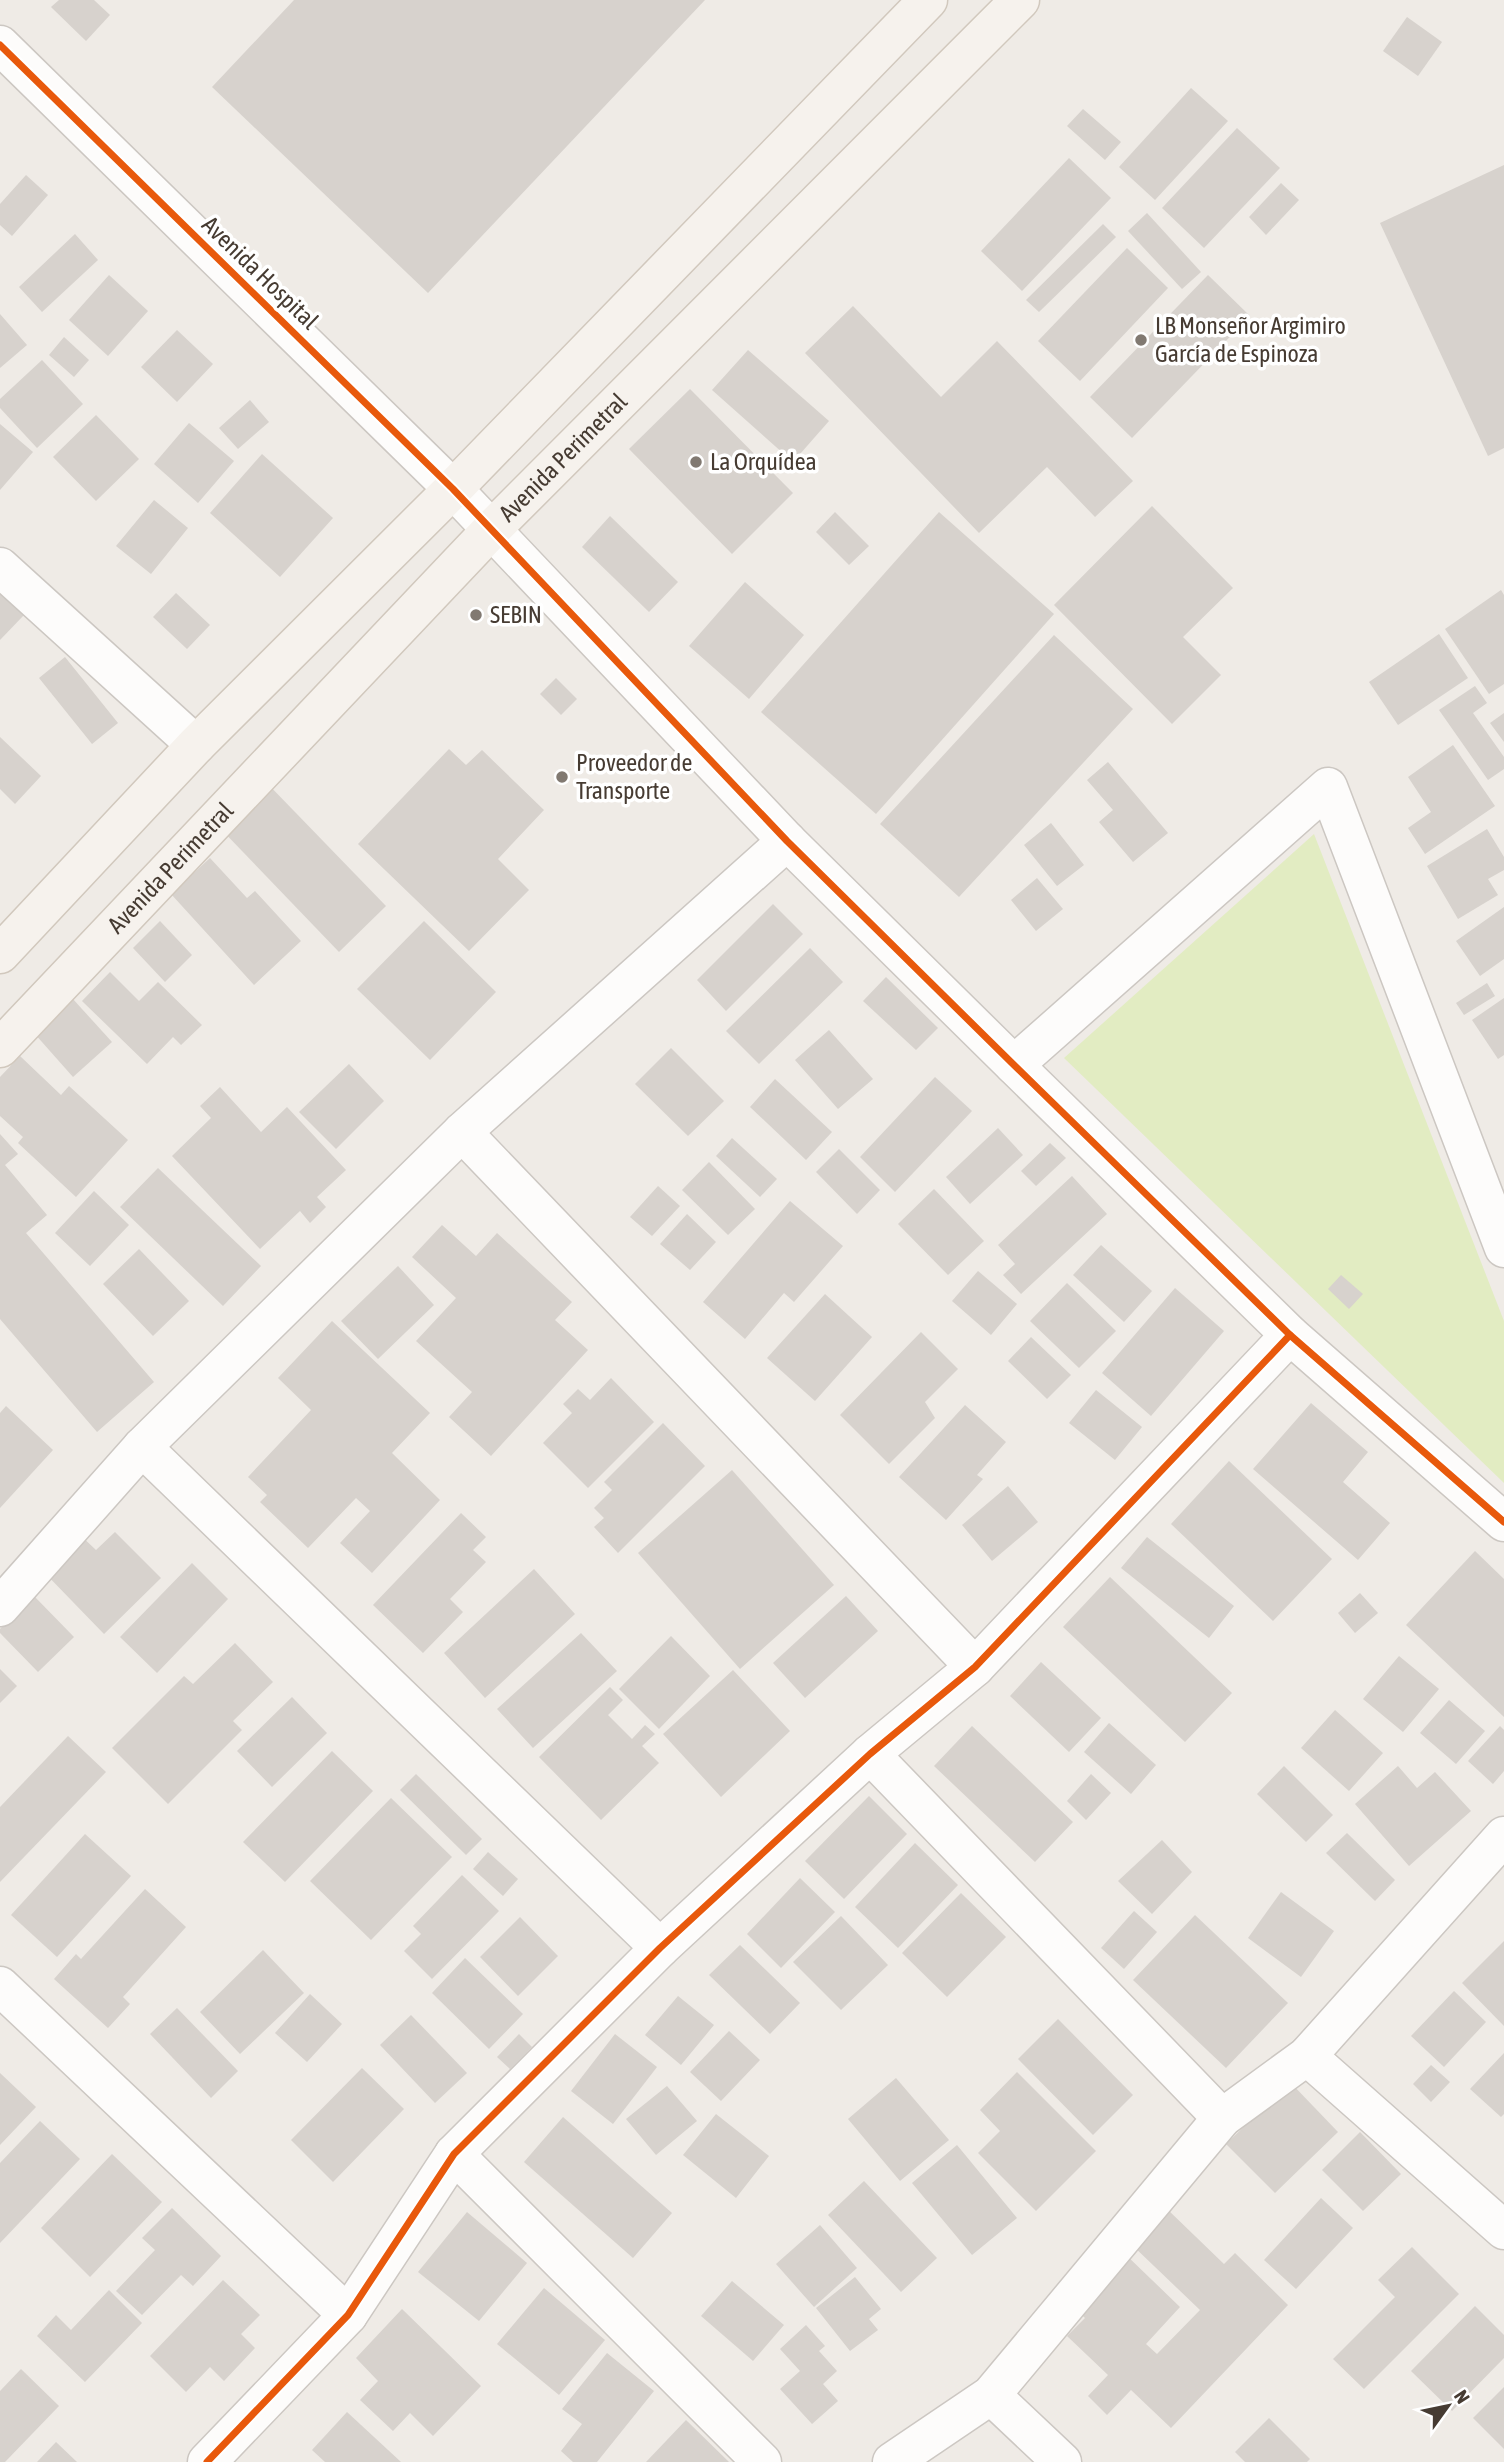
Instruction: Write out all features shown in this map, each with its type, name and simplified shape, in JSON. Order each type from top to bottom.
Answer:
[{"type":"street","points":[[0,954],[196,744],[453,489],[928,0]]},
{"type":"street","name":"Avenida Perimetral","points":[[0,1048],[492,529],[1020,0]]},
{"type":"street","name":"Avenida Hospital","points":[[0,46],[453,489],[787,841],[1014,1065],[1290,1335],[1504,1522]]},
{"type":"street","points":[[0,567],[196,744]]},
{"type":"street","points":[[1014,1065],[1328,788],[1504,1248]]},
{"type":"street","points":[[0,1607],[142,1447],[462,1132],[787,841]]},
{"type":"street","points":[[462,1132],[975,1667]]},
{"type":"street","points":[[207,2462],[348,2315],[454,2154],[660,1948],[870,1754],[975,1667],[1290,1335]]},
{"type":"street","points":[[142,1447],[660,1948]]},
{"type":"street","points":[[870,1754],[1222,2118]]},
{"type":"street","points":[[892,2462],[990,2395],[1222,2118],[1307,2056],[1504,1836]]},
{"type":"street","points":[[0,1986],[348,2315]]},
{"type":"street","points":[[1307,2056],[1504,2230]]},
{"type":"street","points":[[454,2154],[762,2462]]},
{"type":"street","points":[[990,2395],[1062,2462]]},
{"type":"green space","points":[[1314,834],[1504,1321],[1504,1483],[1064,1058]]},
{"type":"building","points":[[59,0],[94,0],[110,15],[86,41],[51,7]]},
{"type":"building","points":[[294,0],[705,0],[428,293],[212,87]]},
{"type":"building","points":[[1407,17],[1442,42],[1418,76],[1383,51]]},
{"type":"building","points":[[1191,88],[1228,121],[1155,200],[1119,167]]},
{"type":"building","points":[[1083,109],[1121,142],[1105,160],[1067,126]]},
{"type":"building","points":[[1237,128],[1280,168],[1204,248],[1162,208]]},
{"type":"building","points":[[1069,158],[1111,198],[1022,291],[981,251]]},
{"type":"building","points":[[1504,165],[1504,448],[1488,456],[1380,223]]},
{"type":"building","points":[[26,175],[48,195],[12,236],[0,225],[0,204]]},
{"type":"building","points":[[1281,183],[1299,200],[1266,235],[1249,217]]},
{"type":"building","points":[[1147,213],[1201,272],[1182,289],[1128,231]]},
{"type":"building","points":[[1103,224],[1116,237],[1039,312],[1026,300]]},
{"type":"building","points":[[75,234],[98,260],[42,312],[19,287]]},
{"type":"building","points":[[1127,248],[1168,288],[1080,381],[1038,341]]},
{"type":"building","points":[[109,275],[148,311],[108,356],[69,320]]},
{"type":"building","points":[[1208,275],[1250,316],[1132,438],[1090,397]]},
{"type":"building","points":[[853,306],[941,397],[997,341],[1133,481],[1095,517],[1047,467],[979,533],[805,353]]},
{"type":"building","points":[[0,314],[27,345],[0,368]]},
{"type":"building","points":[[177,330],[213,364],[177,402],[141,367]]},
{"type":"building","points":[[64,337],[89,360],[74,377],[49,355]]},
{"type":"building","points":[[748,350],[829,421],[793,462],[712,390]]},
{"type":"building","points":[[42,360],[83,404],[37,448],[0,408],[0,399]]},
{"type":"building","points":[[690,389],[793,493],[732,554],[629,449]]},
{"type":"building","points":[[250,400],[269,422],[238,449],[219,428]]},
{"type":"building","points":[[96,415],[139,459],[96,501],[53,457]]},
{"type":"building","points":[[189,423],[234,461],[198,503],[154,464]]},
{"type":"building","points":[[0,424],[33,452],[0,490]]},
{"type":"building","points":[[262,454],[333,518],[280,577],[210,513]]},
{"type":"building","points":[[154,500],[188,528],[151,574],[116,546]]},
{"type":"building","points":[[1152,506],[1233,588],[1183,637],[1221,675],[1172,724],[1054,605]]},
{"type":"building","points":[[835,512],[869,546],[849,565],[816,532]]},
{"type":"building","points":[[939,512],[1054,614],[876,814],[761,712]]},
{"type":"building","points":[[610,516],[678,582],[649,612],[582,547]]},
{"type":"building","points":[[745,582],[804,635],[749,699],[689,646]]},
{"type":"building","points":[[1501,590],[1504,595],[1504,684],[1489,694],[1445,629]]},
{"type":"building","points":[[0,592],[24,615],[0,640]]},
{"type":"building","points":[[176,593],[210,625],[187,649],[153,617]]},
{"type":"building","points":[[1439,634],[1468,678],[1398,725],[1369,682]]},
{"type":"building","points":[[1054,635],[1133,709],[959,897],[880,824]]},
{"type":"building","points":[[65,657],[118,723],[92,744],[39,678]]},
{"type":"building","points":[[556,678],[577,699],[561,715],[540,694]]},
{"type":"building","points":[[1475,686],[1487,703],[1473,713],[1504,757],[1504,769],[1488,780],[1439,710]]},
{"type":"building","points":[[1504,713],[1504,742],[1490,723]]},
{"type":"building","points":[[0,737],[41,776],[15,804],[0,789]]},
{"type":"building","points":[[1453,745],[1495,806],[1425,854],[1408,828],[1431,812],[1408,777]]},
{"type":"building","points":[[449,749],[466,765],[482,750],[544,810],[498,859],[529,890],[469,951],[358,844]]},
{"type":"building","points":[[1108,762],[1168,833],[1133,862],[1099,822],[1113,810],[1087,780]]},
{"type":"building","points":[[264,780],[386,906],[339,952],[217,825]]},
{"type":"building","points":[[1051,823],[1084,865],[1057,886],[1024,845]]},
{"type":"building","points":[[1487,829],[1504,857],[1504,870],[1488,879],[1498,895],[1458,919],[1427,866]]},
{"type":"building","points":[[210,858],[247,898],[255,891],[301,941],[254,985],[171,894]]},
{"type":"building","points":[[1037,878],[1063,909],[1036,931],[1011,900]]},
{"type":"building","points":[[773,904],[803,934],[726,1011],[697,980]]},
{"type":"building","points":[[1504,907],[1504,959],[1480,976],[1456,941]]},
{"type":"building","points":[[160,921],[192,955],[165,982],[133,948]]},
{"type":"building","points":[[424,921],[496,992],[430,1060],[357,989]]},
{"type":"building","points":[[810,948],[843,982],[759,1064],[726,1031]]},
{"type":"building","points":[[110,972],[139,1001],[158,982],[202,1025],[181,1045],[173,1037],[147,1064],[82,1001]]},
{"type":"building","points":[[886,977],[938,1028],[916,1050],[863,1001]]},
{"type":"building","points":[[1487,983],[1495,996],[1464,1015],[1456,1003]]},
{"type":"building","points":[[72,998],[112,1042],[73,1077],[34,1033]]},
{"type":"building","points":[[1504,998],[1504,1055],[1498,1059],[1472,1020]]},
{"type":"building","points":[[829,1030],[873,1079],[838,1109],[795,1060]]},
{"type":"building","points":[[671,1048],[724,1101],[688,1136],[635,1084]]},
{"type":"building","points":[[20,1056],[61,1095],[69,1086],[128,1140],[76,1197],[18,1143],[23,1137],[0,1116],[0,1077]]},
{"type":"building","points":[[349,1064],[384,1101],[336,1149],[299,1112]]},
{"type":"building","points":[[935,1077],[972,1111],[895,1192],[860,1157]]},
{"type":"building","points":[[775,1079],[832,1132],[806,1160],[750,1107]]},
{"type":"building","points":[[220,1087],[261,1132],[287,1107],[346,1170],[317,1197],[326,1207],[310,1223],[300,1211],[260,1249],[172,1156],[211,1118],[200,1106]]},
{"type":"building","points":[[998,1128],[1023,1155],[970,1204],[946,1177]]},
{"type":"building","points":[[0,1134],[18,1154],[5,1165],[47,1215],[26,1233],[154,1382],[97,1432],[0,1319]]},
{"type":"building","points":[[732,1138],[777,1179],[760,1197],[716,1156]]},
{"type":"building","points":[[1050,1143],[1066,1158],[1036,1186],[1021,1171]]},
{"type":"building","points":[[839,1149],[880,1190],[857,1214],[816,1172]]},
{"type":"building","points":[[709,1162],[755,1209],[728,1235],[682,1190]]},
{"type":"building","points":[[158,1168],[261,1266],[223,1306],[120,1207]]},
{"type":"building","points":[[1072,1176],[1107,1214],[1021,1294],[1003,1275],[1015,1264],[998,1245]]},
{"type":"building","points":[[658,1186],[680,1206],[652,1236],[630,1217]]},
{"type":"building","points":[[934,1189],[984,1241],[948,1275],[898,1224]]},
{"type":"building","points":[[94,1191],[129,1225],[90,1266],[55,1233]]},
{"type":"building","points":[[790,1201],[843,1246],[794,1302],[784,1293],[745,1339],[703,1302]]},
{"type":"building","points":[[687,1214],[716,1242],[690,1270],[660,1244]]},
{"type":"building","points":[[442,1225],[476,1256],[497,1233],[572,1302],[555,1320],[588,1350],[491,1456],[449,1417],[472,1392],[416,1341],[456,1298],[412,1257]]},
{"type":"building","points":[[1101,1245],[1152,1291],[1124,1322],[1073,1275]]},
{"type":"building","points":[[139,1249],[189,1301],[153,1336],[103,1284]]},
{"type":"building","points":[[398,1266],[434,1305],[378,1359],[341,1321]]},
{"type":"building","points":[[978,1271],[1017,1304],[991,1335],[952,1301]]},
{"type":"building","points":[[1341,1275],[1363,1294],[1349,1309],[1328,1289]]},
{"type":"building","points":[[1067,1283],[1116,1331],[1079,1368],[1030,1321]]},
{"type":"building","points":[[1175,1288],[1224,1331],[1151,1416],[1102,1373]]},
{"type":"building","points":[[825,1294],[872,1337],[815,1401],[767,1358]]},
{"type":"building","points":[[332,1321],[430,1413],[392,1453],[440,1500],[372,1573],[340,1543],[370,1511],[356,1498],[308,1548],[260,1502],[267,1495],[248,1477],[311,1410],[278,1378]]},
{"type":"building","points":[[921,1332],[958,1369],[925,1402],[935,1418],[889,1464],[840,1415]]},
{"type":"building","points":[[1031,1337],[1071,1375],[1047,1399],[1008,1361]]},
{"type":"building","points":[[611,1378],[654,1422],[588,1488],[543,1443],[572,1413],[563,1404],[578,1389],[590,1400]]},
{"type":"building","points":[[1096,1390],[1142,1427],[1115,1460],[1069,1423]]},
{"type":"building","points":[[1311,1403],[1368,1452],[1343,1482],[1390,1523],[1358,1560],[1253,1469]]},
{"type":"building","points":[[965,1405],[1006,1442],[977,1475],[983,1479],[946,1520],[899,1477]]},
{"type":"building","points":[[6,1406],[53,1450],[0,1508],[0,1413]]},
{"type":"building","points":[[663,1423],[705,1466],[618,1553],[594,1527],[604,1518],[594,1508],[612,1490],[604,1482]]},
{"type":"building","points":[[1229,1461],[1332,1559],[1273,1621],[1171,1524]]},
{"type":"building","points":[[732,1470],[834,1585],[740,1669],[638,1553]]},
{"type":"building","points":[[1008,1486],[1038,1522],[992,1561],[962,1525]]},
{"type":"building","points":[[461,1513],[486,1537],[473,1550],[486,1562],[450,1599],[463,1612],[423,1653],[373,1605]]},
{"type":"building","points":[[115,1532],[161,1578],[104,1634],[41,1569],[78,1533],[96,1550]]},
{"type":"building","points":[[1147,1537],[1234,1606],[1209,1638],[1121,1568]]},
{"type":"building","points":[[1475,1551],[1504,1579],[1504,1717],[1406,1625]]},
{"type":"building","points":[[192,1563],[228,1599],[157,1673],[120,1637]]},
{"type":"building","points":[[534,1569],[575,1614],[485,1698],[444,1653]]},
{"type":"building","points":[[1110,1577],[1232,1693],[1185,1742],[1063,1627]]},
{"type":"building","points":[[1360,1593],[1378,1613],[1355,1633],[1338,1613]]},
{"type":"building","points":[[34,1596],[74,1637],[38,1672],[0,1633],[0,1629]]},
{"type":"building","points":[[846,1596],[878,1631],[805,1698],[773,1663]]},
{"type":"building","points":[[581,1633],[617,1671],[533,1748],[497,1709]]},
{"type":"building","points":[[671,1636],[710,1676],[659,1729],[619,1689]]},
{"type":"building","points":[[235,1643],[273,1682],[233,1721],[242,1730],[168,1804],[112,1748],[184,1676],[193,1684]]},
{"type":"building","points":[[1399,1656],[1439,1689],[1403,1732],[1363,1699]]},
{"type":"building","points":[[1041,1662],[1101,1718],[1069,1752],[1010,1696]]},
{"type":"building","points":[[0,1669],[17,1686],[0,1703]]},
{"type":"building","points":[[733,1670],[790,1731],[721,1797],[663,1734]]},
{"type":"building","points":[[610,1687],[623,1700],[608,1715],[632,1739],[645,1725],[655,1734],[642,1746],[659,1763],[601,1820],[539,1757]]},
{"type":"building","points":[[292,1697],[327,1733],[272,1787],[237,1751]]},
{"type":"building","points":[[1449,1700],[1485,1731],[1456,1764],[1420,1733]]},
{"type":"building","points":[[1335,1710],[1383,1753],[1349,1791],[1301,1748]]},
{"type":"building","points":[[1109,1723],[1156,1765],[1131,1794],[1084,1752]]},
{"type":"building","points":[[972,1726],[1073,1822],[1035,1862],[934,1766]]},
{"type":"building","points":[[1500,1726],[1504,1730],[1504,1771],[1493,1784],[1468,1761]]},
{"type":"building","points":[[68,1736],[106,1772],[0,1882],[0,1807]]},
{"type":"building","points":[[332,1751],[373,1791],[285,1882],[243,1842]]},
{"type":"building","points":[[1284,1766],[1333,1815],[1306,1842],[1257,1794]]},
{"type":"building","points":[[1398,1766],[1417,1788],[1435,1772],[1471,1811],[1409,1866],[1355,1804]]},
{"type":"building","points":[[416,1774],[482,1839],[466,1855],[400,1790]]},
{"type":"building","points":[[1091,1774],[1111,1793],[1086,1820],[1067,1801]]},
{"type":"building","points":[[869,1796],[907,1834],[844,1899],[805,1861]]},
{"type":"building","points":[[391,1798],[452,1857],[371,1940],[310,1881]]},
{"type":"building","points":[[1347,1833],[1395,1880],[1375,1901],[1326,1853]]},
{"type":"building","points":[[85,1834],[131,1876],[57,1957],[11,1915]]},
{"type":"building","points":[[1162,1840],[1192,1872],[1152,1914],[1118,1881]]},
{"type":"building","points":[[915,1843],[958,1885],[898,1948],[855,1907]]},
{"type":"building","points":[[488,1852],[518,1879],[503,1896],[473,1869]]},
{"type":"building","points":[[462,1875],[499,1911],[432,1979],[404,1951],[421,1934],[413,1926]]},
{"type":"building","points":[[800,1878],[835,1912],[781,1968],[747,1934]]},
{"type":"building","points":[[145,1889],[186,1927],[123,1997],[130,2004],[108,2028],[54,1979],[76,1954],[81,1959]]},
{"type":"building","points":[[1281,1892],[1334,1931],[1301,1977],[1248,1938]]},
{"type":"building","points":[[961,1893],[1006,1937],[947,1997],[902,1953]]},
{"type":"building","points":[[1134,1911],[1157,1932],[1124,1969],[1101,1948]]},
{"type":"building","points":[[1195,1915],[1288,2003],[1226,2068],[1133,1980]]},
{"type":"building","points":[[841,1916],[888,1965],[841,2010],[793,1962]]},
{"type":"building","points":[[520,1917],[558,1956],[518,1996],[480,1957]]},
{"type":"building","points":[[1504,1941],[1504,2026],[1462,1983]]},
{"type":"building","points":[[740,1945],[800,2003],[770,2034],[709,1975]]},
{"type":"building","points":[[263,1950],[304,1993],[240,2054],[200,2012]]},
{"type":"building","points":[[465,1958],[523,2014],[489,2049],[432,1993]]},
{"type":"building","points":[[1454,1991],[1486,2022],[1444,2067],[1411,2036]]},
{"type":"building","points":[[310,1994],[342,2024],[307,2062],[275,2033]]},
{"type":"building","points":[[678,1996],[714,2025],[681,2065],[645,2035]]},
{"type":"building","points":[[177,2008],[238,2071],[211,2098],[150,2034]]},
{"type":"building","points":[[411,2015],[467,2073],[435,2103],[380,2045]]},
{"type":"building","points":[[1058,2019],[1133,2095],[1093,2135],[1018,2059]]},
{"type":"building","points":[[729,2031],[760,2060],[721,2101],[690,2072]]},
{"type":"building","points":[[519,2034],[532,2047],[510,2069],[497,2057]]},
{"type":"building","points":[[615,2034],[657,2067],[613,2124],[571,2091]]},
{"type":"building","points":[[1504,2053],[1504,2114],[1501,2117],[1470,2089]]},
{"type":"building","points":[[1431,2065],[1450,2082],[1431,2102],[1413,2084]]},
{"type":"building","points":[[362,2068],[404,2109],[333,2182],[291,2140]]},
{"type":"building","points":[[1017,2072],[1096,2151],[1036,2211],[978,2153],[1000,2131],[980,2110]]},
{"type":"building","points":[[0,2073],[36,2107],[0,2145]]},
{"type":"building","points":[[896,2078],[949,2140],[900,2181],[848,2119]]},
{"type":"building","points":[[1290,2082],[1338,2132],[1275,2193],[1226,2144]]},
{"type":"building","points":[[667,2086],[697,2121],[656,2155],[626,2119]]},
{"type":"building","points":[[716,2114],[769,2156],[736,2198],[683,2155]]},
{"type":"building","points":[[563,2117],[672,2213],[633,2258],[524,2162]]},
{"type":"building","points":[[40,2121],[80,2159],[0,2243],[0,2163]]},
{"type":"building","points":[[1360,2132],[1401,2174],[1363,2211],[1322,2170]]},
{"type":"building","points":[[957,2145],[1017,2218],[972,2255],[912,2183]]},
{"type":"building","points":[[112,2154],[162,2202],[90,2277],[41,2228]]},
{"type":"building","points":[[864,2181],[937,2258],[901,2292],[828,2215]]},
{"type":"building","points":[[1321,2198],[1353,2228],[1296,2289],[1264,2260]]},
{"type":"building","points":[[172,2208],[221,2256],[193,2286],[181,2275],[142,2315],[116,2291],[155,2250],[142,2238]]},
{"type":"building","points":[[1166,2208],[1224,2264],[1235,2253],[1288,2305],[1171,2428],[1131,2390],[1107,2415],[1088,2396],[1108,2375],[1067,2336],[1085,2318],[1071,2305],[1123,2252],[1180,2307],[1146,2344],[1157,2354],[1200,2310],[1131,2244]]},
{"type":"building","points":[[467,2212],[527,2263],[479,2321],[418,2272]]},
{"type":"building","points":[[820,2225],[857,2268],[814,2307],[776,2264]]},
{"type":"building","points":[[1412,2247],[1459,2294],[1364,2389],[1333,2359],[1395,2297],[1378,2280]]},
{"type":"building","points":[[855,2277],[881,2309],[869,2319],[878,2330],[850,2351],[816,2308]]},
{"type":"building","points":[[223,2280],[260,2315],[241,2334],[255,2348],[224,2381],[210,2367],[186,2392],[150,2356]]},
{"type":"building","points":[[732,2281],[784,2325],[753,2361],[701,2316]]},
{"type":"building","points":[[544,2288],[605,2340],[559,2395],[497,2344]]},
{"type":"building","points":[[109,2290],[142,2323],[85,2382],[37,2336],[56,2315],[71,2330]]},
{"type":"building","points":[[1475,2306],[1504,2335],[1504,2358],[1452,2411],[1411,2371]]},
{"type":"building","points":[[402,2309],[481,2386],[433,2436],[410,2413],[393,2431],[360,2400],[378,2381],[356,2358]]},
{"type":"building","points":[[806,2325],[825,2346],[819,2351],[837,2371],[823,2384],[838,2401],[812,2424],[780,2389],[800,2371],[780,2349]]},
{"type":"building","points":[[607,2353],[654,2391],[597,2462],[573,2462],[561,2451],[582,2424],[562,2409]]},
{"type":"building","points":[[21,2369],[59,2406],[5,2462],[0,2462],[0,2391]]},
{"type":"building","points":[[1504,2387],[1504,2449],[1473,2418]]},
{"type":"building","points":[[347,2412],[401,2462],[325,2462],[312,2450]]},
{"type":"building","points":[[1269,2418],[1310,2459],[1307,2462],[1245,2462],[1235,2452]]},
{"type":"building","points":[[686,2420],[729,2462],[646,2462]]},
{"type":"building","points":[[56,2442],[77,2462],[37,2462]]},
{"type":"cycle path","points":[[0,45],[453,489],[787,841],[1014,1065],[1290,1335],[1504,1522]]},
{"type":"cycle path","points":[[207,2462],[348,2315],[454,2154],[660,1948],[870,1754],[975,1667],[1290,1335]]},
{"type":"place","name":"LB Monseñor Argimiro García de Espinoza","points":[[1141,340]]},
{"type":"place","name":"La Orquídea","points":[[696,462]]},
{"type":"place","name":"SEBIN","points":[[476,615]]},
{"type":"place","name":"Proveedor de Transporte","points":[[562,777]]}]
